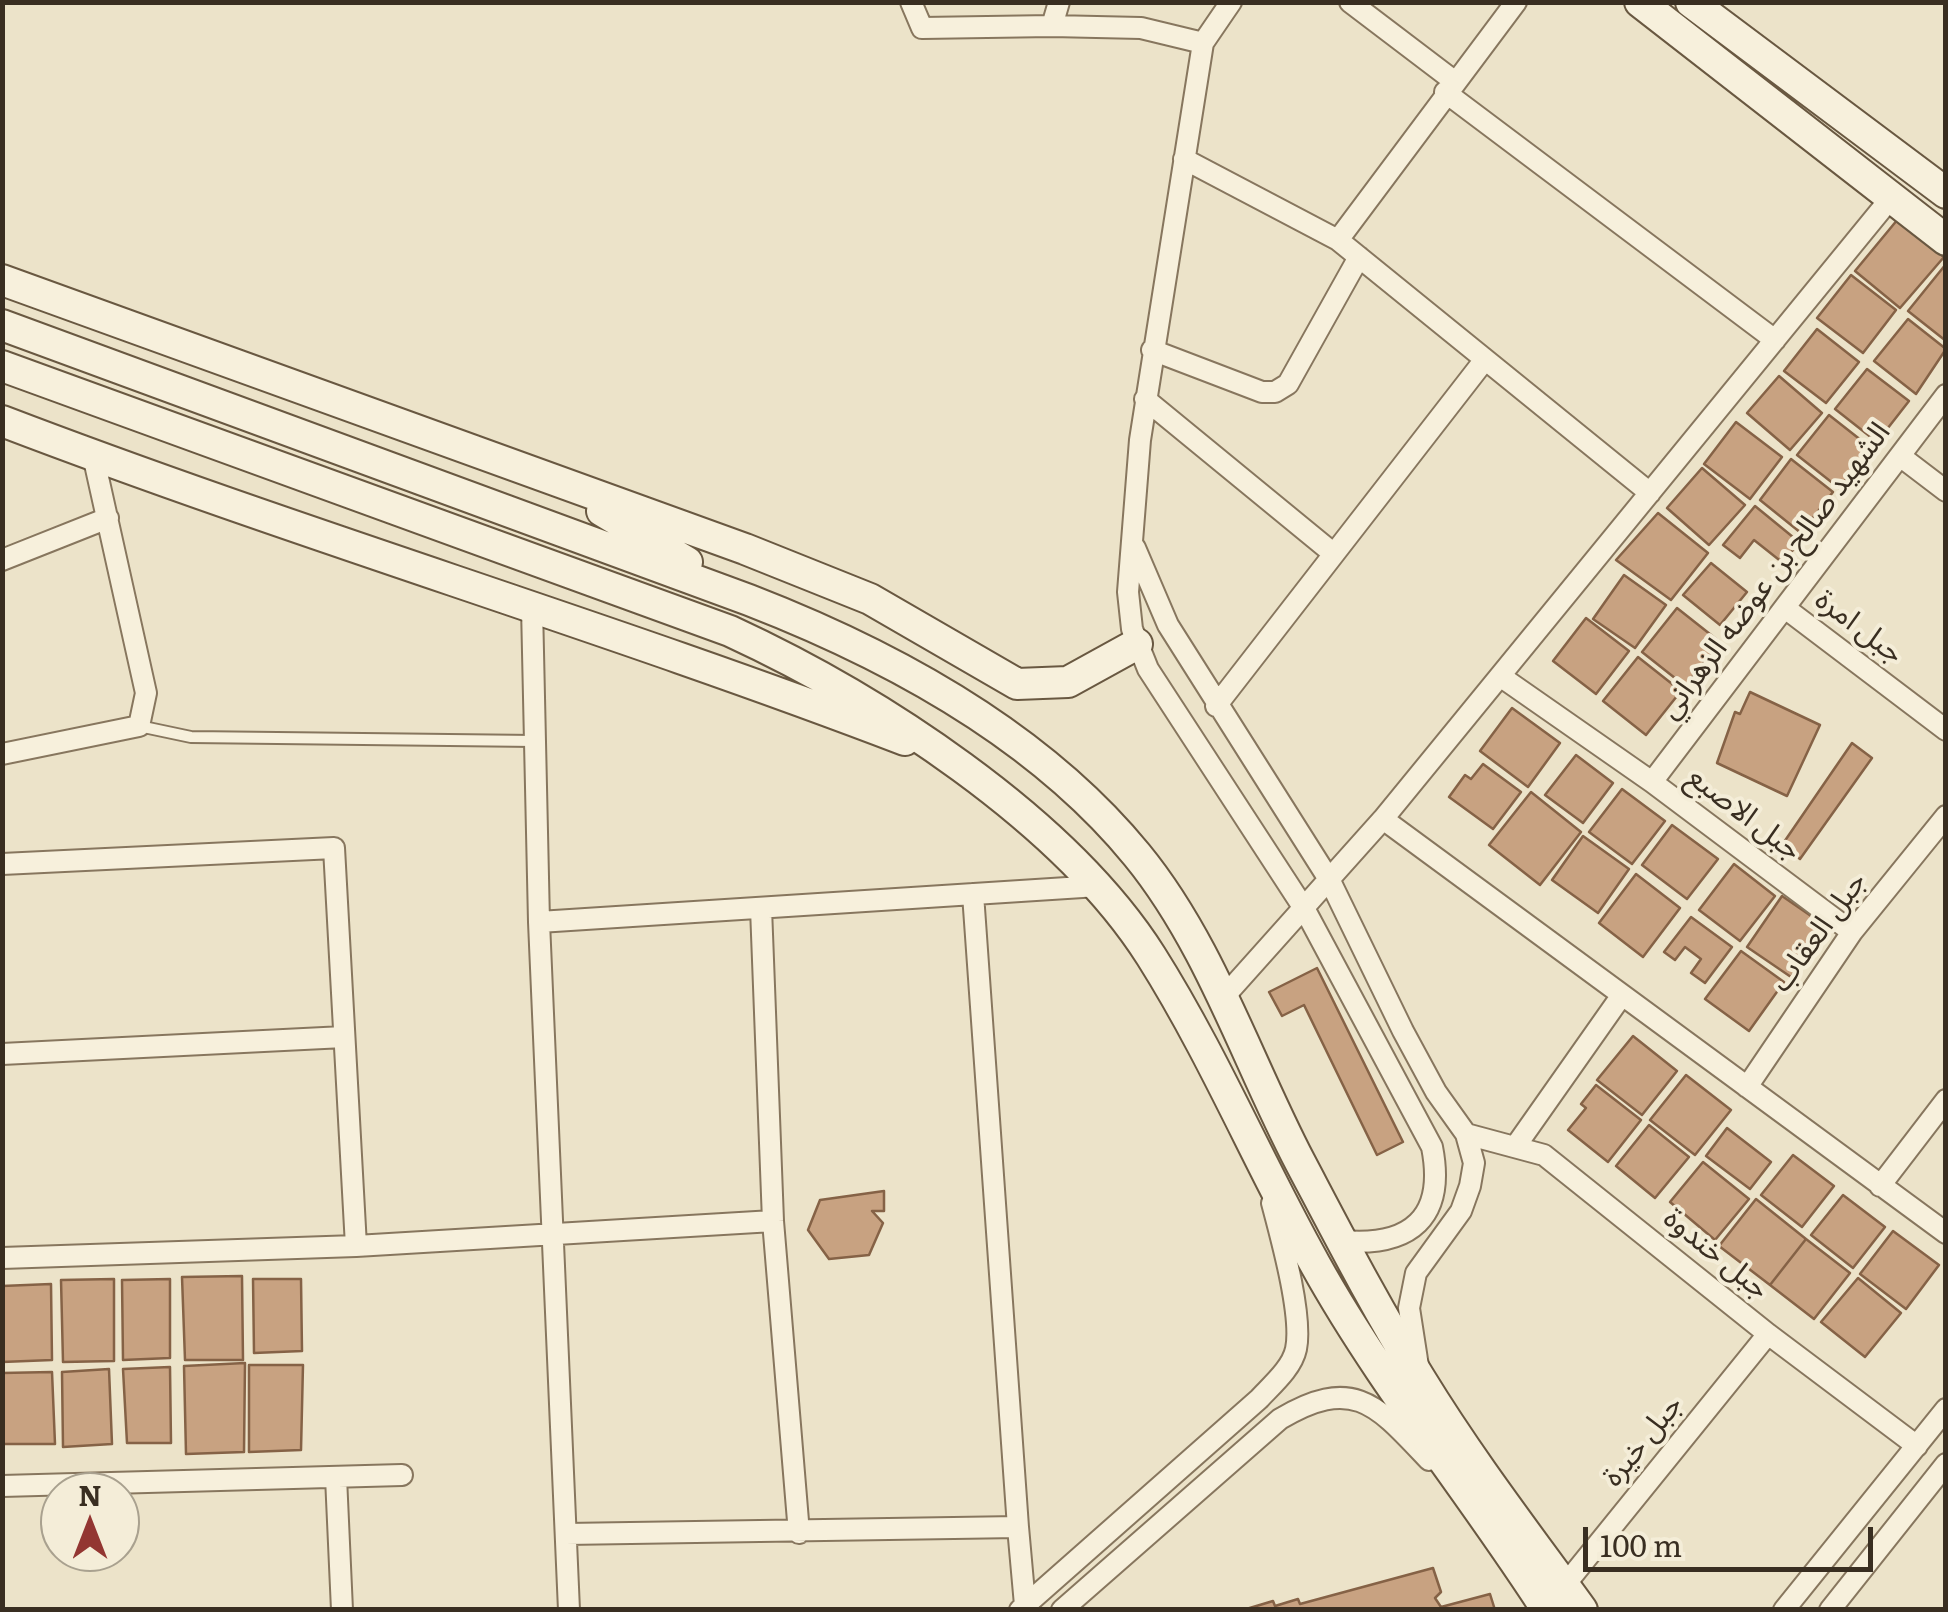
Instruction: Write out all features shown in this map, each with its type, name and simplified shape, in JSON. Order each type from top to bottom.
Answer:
[{"type":"main road","points":[[1640,2],[1946,240]]},
{"type":"main road","points":[[1691,2],[1946,193]]},
{"type":"main road","points":[[2,280],[870,598],[1017,684],[1068,682],[1138,644]]},
{"type":"main road","points":[[2,325],[749,600],[860,648],[934,689],[1008,738],[1080,795],[1138,856],[1173,908],[1222,999],[1263,1091],[1420,1380],[1564,1602]]},
{"type":"main road","points":[[2,366],[730,631],[807,666],[875,706],[943,755],[1030,824],[1098,886],[1150,954],[1256,1143],[1314,1262],[1374,1362],[1501,1537],[1564,1602]]},
{"type":"main road","points":[[2,421],[769,688],[943,755]]},
{"type":"main road","points":[[545,477],[749,600]]},
{"type":"street","points":[[911,2],[922,28],[1141,28],[1203,42]]},
{"type":"street","points":[[1052,26],[1059,2]]},
{"type":"street","points":[[1232,2],[1203,42],[1144,399],[1135,546],[1128,592],[1138,644],[1178,717],[1305,910],[1432,1148],[1438,1178],[1418,1223],[1383,1244],[1342,1241]]},
{"type":"street","points":[[1350,2],[1450,87],[1775,340]]},
{"type":"street","points":[[1338,240],[1516,2]]},
{"type":"street","points":[[1184,159],[1338,240],[1650,493]]},
{"type":"street","points":[[1222,999],[1383,820],[1890,199]]},
{"type":"street","points":[[1152,350],[1262,392],[1275,392],[1288,384],[1359,257]]},
{"type":"street","points":[[1216,706],[1484,362]]},
{"type":"street","name":"الشهيد صالح بن عوضه الزهراني","points":[[1652,782],[1946,396]]},
{"type":"street","points":[[1144,399],[1334,554]]},
{"type":"street","points":[[2,754],[139,726],[146,693],[93,455]]},
{"type":"street","points":[[1900,456],[1946,491]]},
{"type":"street","points":[[2,560],[108,518]]},
{"type":"street","points":[[1135,546],[1168,625],[1330,881],[1402,1030],[1466,1134],[1474,1163],[1470,1186],[1460,1211],[1416,1273],[1408,1308],[1420,1380]]},
{"type":"street","points":[[532,607],[540,922],[569,1610]]},
{"type":"street","name":"جبل امرة","points":[[1784,608],[1946,730]]},
{"type":"street","name":"جبل الاصبع","points":[[1500,676],[1652,782],[1852,932]]},
{"type":"street","name":"جبل العقاب","points":[[1746,1087],[1852,932],[1946,816]]},
{"type":"street","points":[[1383,820],[1946,1233]]},
{"type":"street","points":[[2,864],[334,848],[356,1246]]},
{"type":"street","points":[[540,922],[1098,886]]},
{"type":"street","points":[[973,894],[1022,1607]]},
{"type":"street","points":[[761,908],[773,1221],[800,1533]]},
{"type":"street","points":[[1515,1147],[1622,995]]},
{"type":"street","points":[[2,1054],[344,1037]]},
{"type":"street","points":[[1880,1186],[1946,1100]]},
{"type":"street","name":"جبل خندوة","points":[[1466,1134],[1544,1155],[1768,1334],[1917,1446]]},
{"type":"street","points":[[1022,1607],[1259,1398],[1285,1370],[1296,1349],[1285,1253],[1256,1143]]},
{"type":"street","points":[[2,1258],[356,1246],[773,1221]]},
{"type":"street","name":"جبل خيرة","points":[[1564,1602],[1768,1334]]},
{"type":"street","points":[[1062,1610],[1280,1418],[1314,1398],[1340,1396],[1367,1404],[1390,1418],[1501,1537]]},
{"type":"street","points":[[1784,1610],[1946,1409]]},
{"type":"street","points":[[1830,1610],[1946,1464]]},
{"type":"street","points":[[2,1486],[402,1475]]},
{"type":"street","points":[[336,1477],[342,1610]]},
{"type":"street","points":[[566,1534],[1018,1527]]},
{"type":"lane","points":[[139,726],[191,737],[535,740]]},
{"type":"building","points":[[1898,219],[1944,257],[1900,308],[1855,271]]},
{"type":"building","points":[[1946,264],[1946,341],[1908,311]]},
{"type":"building","points":[[1851,275],[1896,310],[1863,353],[1817,318]]},
{"type":"building","points":[[1908,319],[1946,349],[1916,394],[1874,361]]},
{"type":"building","points":[[1817,329],[1859,362],[1826,403],[1784,371]]},
{"type":"building","points":[[1867,369],[1909,401],[1877,442],[1835,409]]},
{"type":"building","points":[[1779,376],[1822,413],[1790,450],[1747,413]]},
{"type":"building","points":[[1829,415],[1871,448],[1839,488],[1797,455]]},
{"type":"building","points":[[1736,422],[1782,457],[1750,499],[1704,464]]},
{"type":"building","points":[[1791,459],[1833,492],[1801,533],[1760,500]]},
{"type":"building","points":[[1702,468],[1745,505],[1709,545],[1667,508]]},
{"type":"building","points":[[1755,506],[1799,542],[1783,563],[1754,540],[1740,558],[1723,545]]},
{"type":"building","points":[[1658,513],[1708,553],[1671,600],[1616,560]]},
{"type":"building","points":[[1711,563],[1747,592],[1720,625],[1683,595]]},
{"type":"building","points":[[1624,575],[1666,605],[1635,648],[1593,619]]},
{"type":"building","points":[[1677,608],[1720,642],[1685,686],[1642,652]]},
{"type":"building","points":[[1586,618],[1629,651],[1596,694],[1553,661]]},
{"type":"building","points":[[1638,657],[1681,691],[1646,735],[1603,701]]},
{"type":"building","points":[[1750,692],[1820,725],[1787,796],[1717,763],[1735,712],[1740,714]]},
{"type":"building","points":[[1512,708],[1560,743],[1528,787],[1480,751]]},
{"type":"building","points":[[1852,743],[1872,758],[1800,859],[1782,845]]},
{"type":"building","points":[[1576,755],[1613,783],[1583,823],[1545,795]]},
{"type":"building","points":[[1483,764],[1521,792],[1493,829],[1449,797],[1465,775],[1471,779]]},
{"type":"building","points":[[1622,789],[1665,821],[1632,864],[1589,832]]},
{"type":"building","points":[[1531,792],[1581,832],[1540,885],[1489,845]]},
{"type":"building","points":[[1672,825],[1718,859],[1687,899],[1642,865]]},
{"type":"building","points":[[1583,836],[1629,869],[1598,913],[1552,880]]},
{"type":"building","points":[[1734,864],[1775,896],[1740,941],[1699,910]]},
{"type":"building","points":[[1636,874],[1680,908],[1643,957],[1599,923]]},
{"type":"building","points":[[1782,896],[1827,927],[1791,977],[1747,947]]},
{"type":"building","points":[[1691,917],[1732,947],[1705,983],[1691,973],[1701,959],[1685,947],[1675,960],[1664,952]]},
{"type":"building","points":[[1741,951],[1784,982],[1749,1031],[1705,999]]},
{"type":"building","points":[[1317,968],[1403,1142],[1377,1155],[1304,1005],[1282,1016],[1269,992]]},
{"type":"building","points":[[1633,1036],[1677,1071],[1642,1115],[1597,1080]]},
{"type":"building","points":[[1686,1075],[1731,1110],[1695,1155],[1650,1120]]},
{"type":"building","points":[[1596,1085],[1641,1120],[1608,1162],[1568,1130],[1586,1108],[1581,1104]]},
{"type":"building","points":[[1649,1125],[1689,1157],[1655,1198],[1616,1166]]},
{"type":"building","points":[[1727,1128],[1771,1162],[1750,1189],[1706,1156]]},
{"type":"building","points":[[1793,1155],[1834,1186],[1802,1227],[1761,1195]]},
{"type":"building","points":[[1703,1162],[1749,1199],[1715,1240],[1670,1202]]},
{"type":"building","points":[[884,1191],[884,1211],[872,1211],[883,1223],[869,1255],[829,1259],[808,1230],[820,1200]]},
{"type":"building","points":[[1843,1195],[1885,1227],[1853,1268],[1811,1235]]},
{"type":"building","points":[[1756,1199],[1806,1239],[1770,1285],[1719,1246]]},
{"type":"building","points":[[1893,1231],[1939,1265],[1906,1309],[1860,1274]]},
{"type":"building","points":[[1806,1239],[1850,1273],[1814,1319],[1770,1285]]},
{"type":"building","points":[[242,1276],[243,1360],[185,1360],[182,1277]]},
{"type":"building","points":[[1858,1278],[1901,1313],[1865,1357],[1821,1322]]},
{"type":"building","points":[[114,1279],[114,1361],[63,1362],[61,1280]]},
{"type":"building","points":[[170,1279],[170,1358],[123,1360],[122,1280]]},
{"type":"building","points":[[253,1279],[301,1279],[302,1351],[254,1353]]},
{"type":"building","points":[[51,1284],[52,1360],[2,1362],[2,1286]]},
{"type":"building","points":[[245,1363],[244,1452],[186,1454],[184,1366]]},
{"type":"building","points":[[249,1365],[303,1365],[301,1450],[249,1452]]},
{"type":"building","points":[[170,1367],[171,1443],[127,1443],[123,1369]]},
{"type":"building","points":[[109,1369],[112,1444],[63,1447],[62,1372]]},
{"type":"building","points":[[52,1372],[55,1444],[3,1444],[2,1373]]},
{"type":"building","points":[[1433,1568],[1441,1592],[1435,1598],[1441,1607],[1490,1594],[1495,1610],[1243,1610],[1273,1601],[1275,1606],[1298,1599],[1300,1604]]}]
